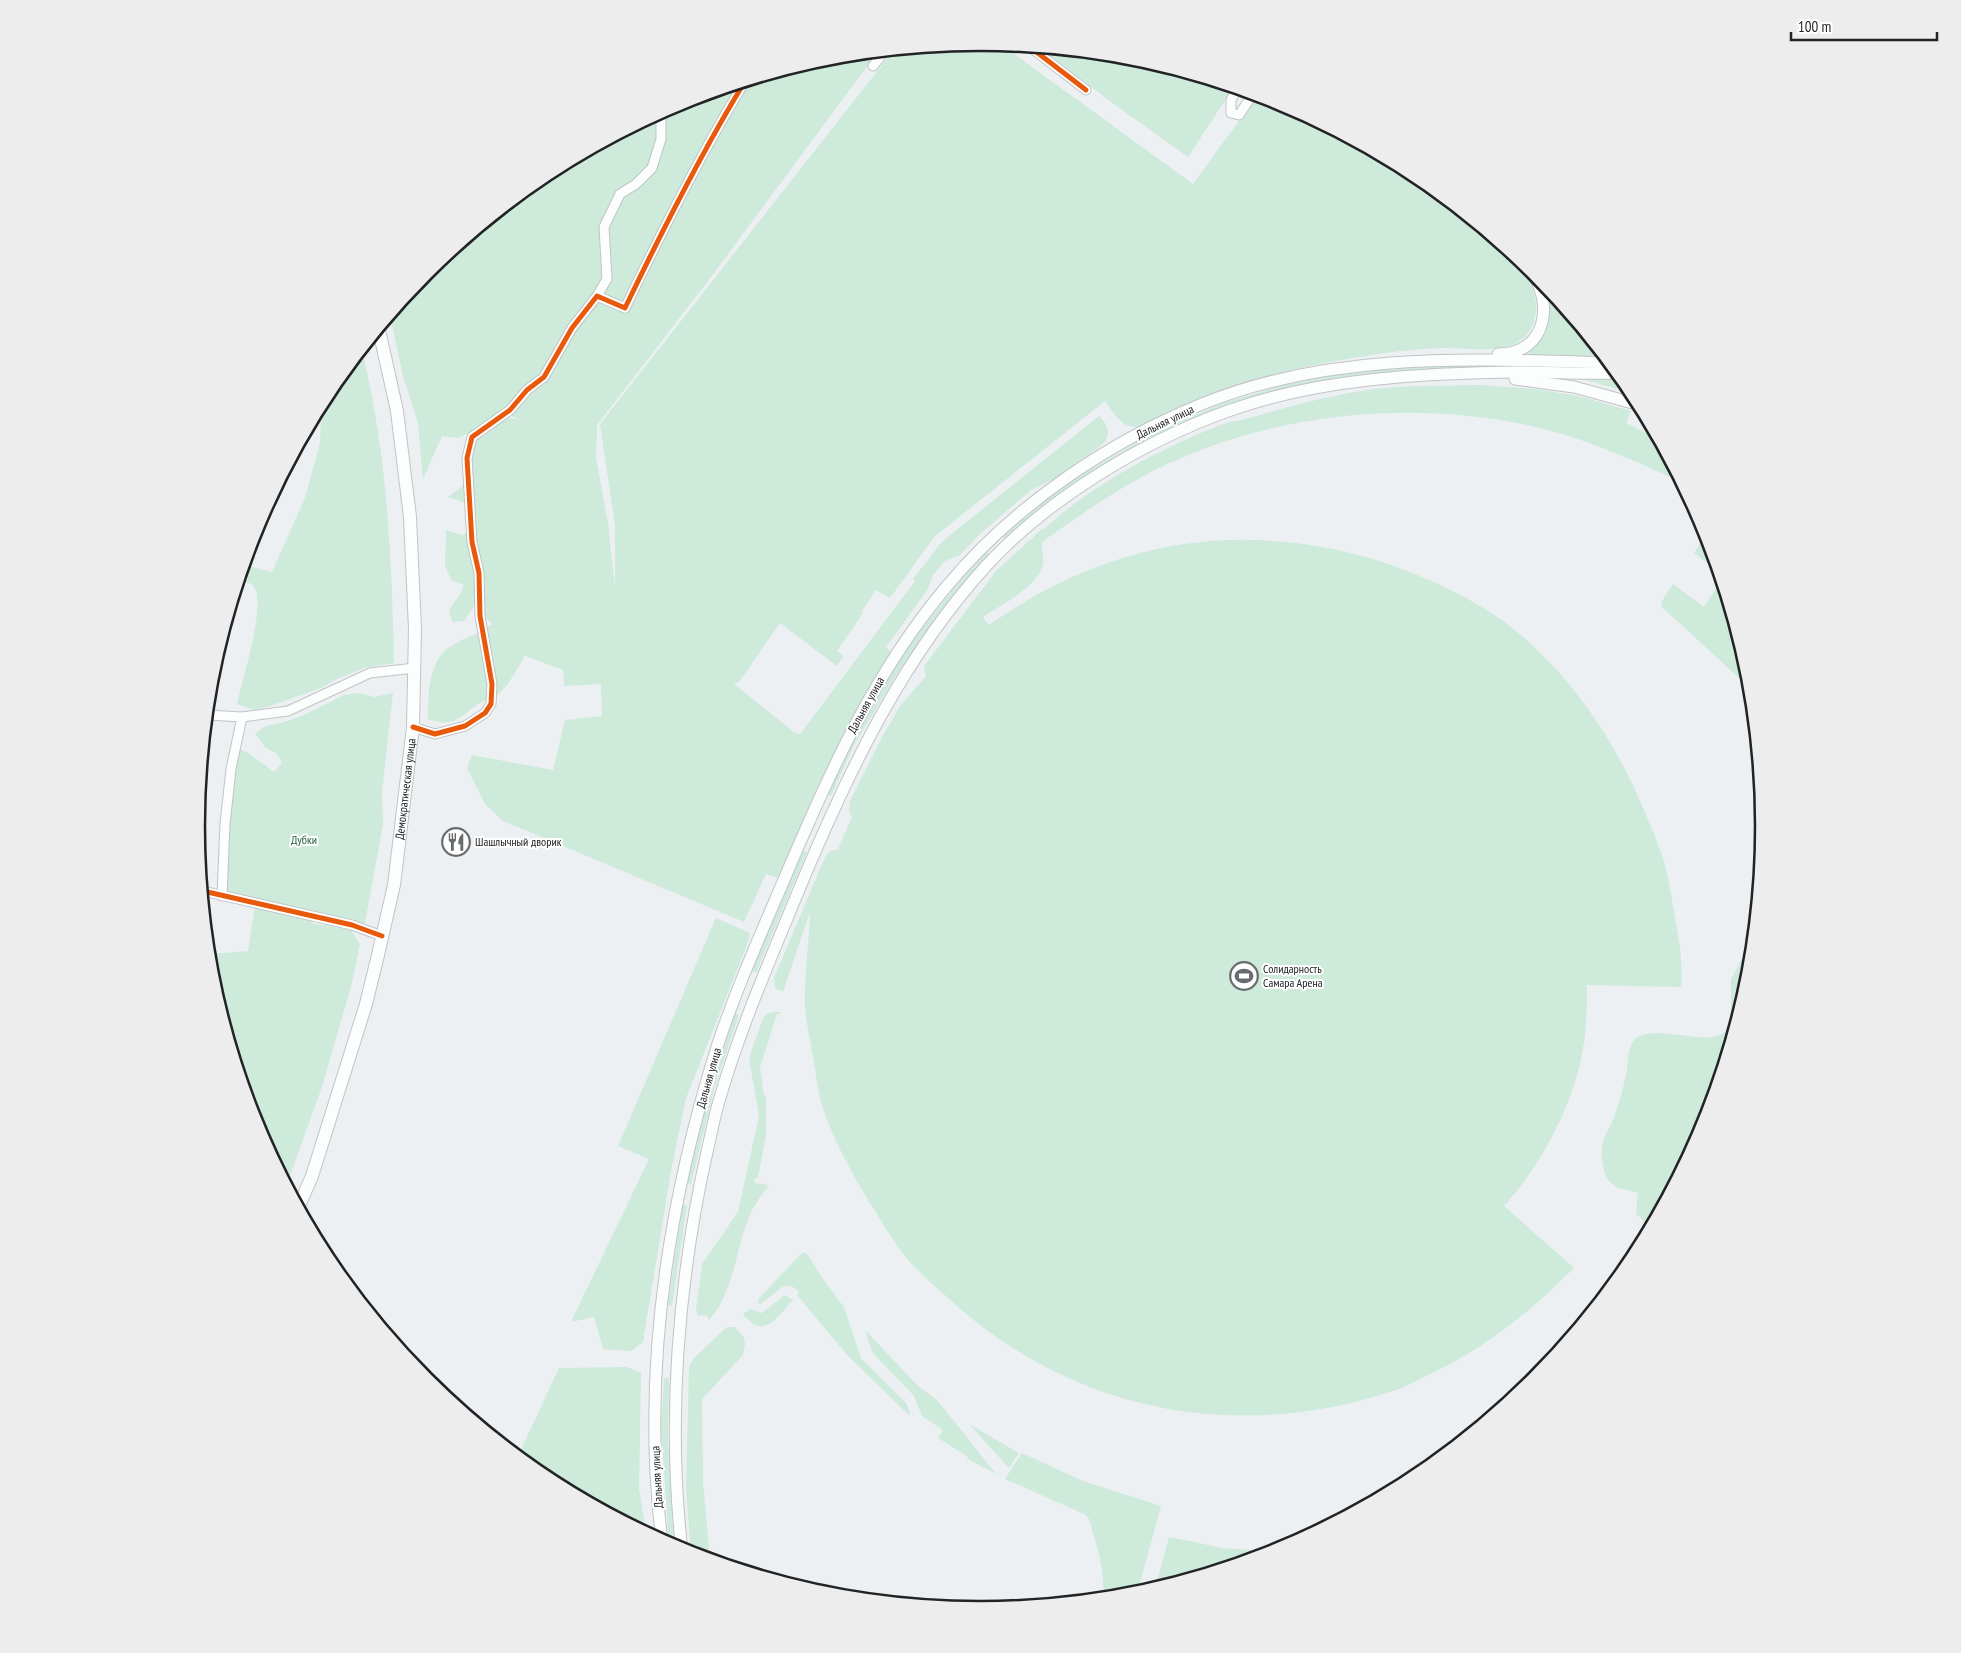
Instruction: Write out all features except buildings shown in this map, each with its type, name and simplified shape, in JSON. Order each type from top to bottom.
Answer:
[{"type":"main road","points":[[1384,362],[1420,355],[1507,354],[1520,350],[1530,342],[1539,331],[1543,322],[1543,293]]},
{"type":"main road","name":"Демократическая улица","points":[[302,1200],[312,1176],[366,1004],[394,885],[414,727],[415,629],[410,517],[396,411],[380,336]]},
{"type":"main road","name":"Дальняя улица","points":[[662,1533],[654,1406],[658,1339],[668,1251],[696,1120],[718,1045],[739,988],[840,752],[892,658],[950,582],[1022,512],[1083,467],[1134,437],[1202,404],[1248,388],[1301,374],[1384,362],[1477,359],[1601,363]]},
{"type":"main road","name":"Дальняя улица","points":[[681,1542],[678,1518],[676,1405],[682,1303],[697,1196],[718,1102],[756,996],[828,824],[865,744],[891,695],[922,648],[954,605],[988,565],[1025,529],[1094,478],[1176,432],[1228,411],[1266,400],[1350,383],[1443,375],[1522,372],[1609,373]]},
{"type":"main road","points":[[1443,375],[1526,380],[1574,387],[1628,401]]},
{"type":"main road","points":[[992,540],[1003,550]]},
{"type":"main road","points":[[811,816],[828,824]]},
{"type":"main road","points":[[739,988],[756,996]]},
{"type":"main road","points":[[680,1192],[697,1196]]},
{"type":"main road","points":[[658,1339],[679,1339]]},
{"type":"street","points":[[1039,54],[1086,90]]},
{"type":"street","points":[[873,66],[879,58]]},
{"type":"street","points":[[597,296],[625,308],[663,230],[720,123],[740,89]]},
{"type":"street","points":[[1234,93],[1230,100],[1231,114],[1239,115],[1249,99]]},
{"type":"street","points":[[414,727],[435,734],[465,726],[485,713],[491,704],[492,684],[480,616],[479,573],[470,524],[467,458],[472,437],[510,410],[527,390],[544,377],[572,328],[607,280],[604,227],[620,194],[636,184],[652,168],[661,139],[660,121]]},
{"type":"street","points":[[214,715],[242,717],[288,711],[370,673],[415,668]]},
{"type":"street","points":[[222,896],[225,824],[232,769],[242,717]]},
{"type":"street","points":[[209,892],[352,925],[382,936]]},
{"type":"green space","points":[[980,51],[1012,52],[1193,184],[1254,101],[1323,131],[1368,155],[1411,182],[1452,211],[1491,243],[1528,279],[1535,296],[1536,314],[1534,323],[1525,337],[1509,346],[1490,349],[1442,348],[1400,351],[1293,370],[1243,383],[1181,407],[1143,426],[1137,427],[1126,425],[1122,422],[1105,401],[934,537],[890,598],[876,590],[837,651],[844,656],[837,666],[780,623],[739,682],[734,684],[795,733],[800,734],[915,581],[913,579],[941,543],[1099,416],[1105,422],[1108,434],[1102,445],[1052,480],[1031,490],[980,534],[960,555],[945,561],[933,575],[928,589],[886,647],[891,652],[844,734],[780,879],[766,874],[744,922],[503,821],[485,804],[467,768],[472,755],[553,770],[565,720],[602,716],[601,684],[564,686],[563,670],[525,656],[508,684],[498,694],[480,703],[460,718],[450,722],[437,722],[428,719],[431,679],[443,652],[492,624],[485,617],[485,591],[464,621],[452,622],[449,610],[464,585],[451,580],[445,565],[446,530],[462,535],[475,530],[477,518],[471,505],[448,497],[471,479],[468,452],[481,433],[503,417],[522,420],[511,416],[527,395],[481,427],[459,438],[442,436],[423,479],[418,423],[403,376],[391,323],[432,278],[469,244],[509,211],[593,155],[638,131],[684,110],[731,92],[829,66],[873,59],[708,281],[597,425],[596,458],[608,523],[615,588],[615,526],[600,424],[888,57]]},
{"type":"green space","points":[[1050,55],[1132,66],[1230,92],[1188,157]]},
{"type":"green space","points":[[1548,299],[1599,360],[1531,357],[1528,350],[1543,330],[1548,319]]},
{"type":"green space","points":[[363,357],[377,427],[387,505],[394,663],[364,668],[321,688],[254,710],[237,704],[251,649],[258,606],[256,591],[252,584],[245,582],[250,567],[272,572],[305,498],[320,443],[321,420]]},
{"type":"green space","points":[[1439,364],[1605,367],[1434,369],[1379,373],[1330,380],[1270,394],[1169,432],[1007,542],[1003,537],[1049,496],[1153,433],[1223,403],[1280,386],[1359,370]]},
{"type":"green space","points":[[1581,375],[1611,376],[1620,390],[1581,379]]},
{"type":"green space","name":"Солидарность Самара Арена","points":[[1480,385],[1536,389],[1578,396],[1631,411],[1626,423],[1649,434],[1672,477],[1619,454],[1565,435],[1527,425],[1480,417],[1433,413],[1385,413],[1337,417],[1290,424],[1198,451],[1155,470],[1111,495],[1043,541],[1043,565],[1038,576],[1016,596],[983,617],[989,625],[1034,597],[1079,574],[1126,557],[1174,546],[1222,540],[1271,541],[1322,547],[1373,559],[1410,572],[1466,598],[1501,619],[1555,668],[1589,709],[1617,755],[1641,803],[1664,862],[1679,943],[1681,987],[1587,985],[1584,1042],[1574,1086],[1556,1130],[1532,1170],[1504,1206],[1574,1268],[1540,1300],[1485,1343],[1445,1367],[1397,1390],[1333,1407],[1273,1415],[1214,1415],[1156,1406],[1099,1391],[1045,1367],[994,1335],[946,1296],[909,1261],[892,1239],[868,1200],[836,1141],[825,1116],[819,1095],[805,1008],[810,912],[783,992],[775,988],[774,978],[825,857],[829,852],[838,849],[852,817],[849,811],[850,801],[882,737],[900,706],[926,676],[924,666],[996,571],[1043,528],[1084,497],[1106,482],[1176,444],[1229,422],[1311,401],[1374,389]]},
{"type":"green space","points":[[1701,542],[1711,565],[1694,553]]},
{"type":"green space","points":[[987,552],[991,556],[942,612],[897,674],[854,745],[831,796],[826,794],[863,719],[890,674],[936,611]]},
{"type":"green space","points":[[1673,584],[1704,607],[1718,586],[1742,681],[1661,606],[1662,601]]},
{"type":"green space","name":"Дубки","points":[[358,693],[374,697],[393,693],[382,792],[383,824],[365,923],[309,917],[313,924],[349,927],[360,944],[352,983],[322,1087],[289,1177],[264,1123],[246,1076],[220,978],[216,953],[248,951],[256,899],[227,893],[227,841],[230,822],[230,802],[239,749],[247,752],[274,772],[282,763],[277,754],[265,747],[255,734],[265,726],[302,716],[344,695]]},
{"type":"green space","points":[[802,850],[807,852],[756,973],[750,971]]},
{"type":"green space","points":[[716,918],[750,933],[747,945],[686,1098],[671,1171],[643,1342],[631,1351],[603,1349],[594,1317],[571,1322],[649,1159],[618,1146]]},
{"type":"green space","points":[[1745,954],[1741,978],[1729,1027],[1715,1076],[1697,1123],[1676,1169],[1646,1223],[1636,1214],[1638,1193],[1613,1185],[1607,1178],[1602,1163],[1604,1140],[1616,1112],[1626,1076],[1631,1046],[1634,1040],[1642,1035],[1651,1033],[1708,1037],[1718,1036],[1727,1031],[1731,1010],[1731,979]]},
{"type":"green space","points":[[734,1012],[739,1015],[715,1086],[691,1184],[686,1183],[712,1077]]},
{"type":"green space","points":[[781,1013],[777,1014],[760,1067],[764,1095],[766,1097],[766,1134],[758,1178],[755,1178],[754,1183],[769,1185],[752,1211],[724,1296],[718,1309],[709,1320],[706,1315],[698,1316],[696,1310],[702,1264],[738,1212],[759,1116],[749,1058],[763,1018],[766,1014]]},
{"type":"green space","points":[[682,1204],[687,1206],[672,1306],[668,1305]]},
{"type":"green space","points":[[803,1252],[808,1255],[844,1307],[861,1358],[906,1403],[909,1415],[848,1356],[797,1295],[799,1292],[792,1286],[782,1287],[761,1304],[758,1303],[759,1298]]},
{"type":"green space","points":[[785,1295],[793,1300],[770,1324],[757,1326],[743,1314],[750,1309],[762,1313]]},
{"type":"green space","points":[[727,1327],[735,1327],[744,1338],[743,1355],[702,1399],[703,1481],[709,1553],[690,1545],[686,1489],[689,1367],[694,1358]]},
{"type":"green space","points":[[865,1330],[917,1385],[938,1401],[996,1474],[967,1459],[968,1457],[938,1438],[943,1430],[922,1416],[914,1396],[872,1352]]},
{"type":"green space","points":[[627,1367],[641,1373],[639,1488],[645,1525],[593,1498],[521,1450],[559,1368]]},
{"type":"green space","points":[[664,1378],[669,1378],[668,1441],[674,1538],[668,1536],[661,1428]]},
{"type":"green space","points":[[969,1424],[1019,1453],[1009,1468]]},
{"type":"green space","points":[[1022,1453],[1083,1481],[1161,1506],[1139,1585],[1103,1592],[1100,1558],[1089,1519],[1084,1514],[1005,1479]]},
{"type":"green space","points":[[1169,1537],[1223,1548],[1257,1551],[1230,1561],[1157,1581]]},
{"type":"cycle path","points":[[1039,54],[1086,90]]},
{"type":"cycle path","points":[[413,727],[435,734],[465,726],[485,713],[491,704],[492,684],[480,616],[479,573],[472,542],[467,458],[472,437],[510,410],[527,390],[544,377],[572,328],[597,296],[625,308],[682,194],[740,89]]},
{"type":"cycle path","points":[[208,892],[352,925],[382,936]]},
{"type":"place","name":"Шашлычный дворик","points":[[456,842]]},
{"type":"place","name":"Солидарность Самара Арена","points":[[1244,976]]}]
